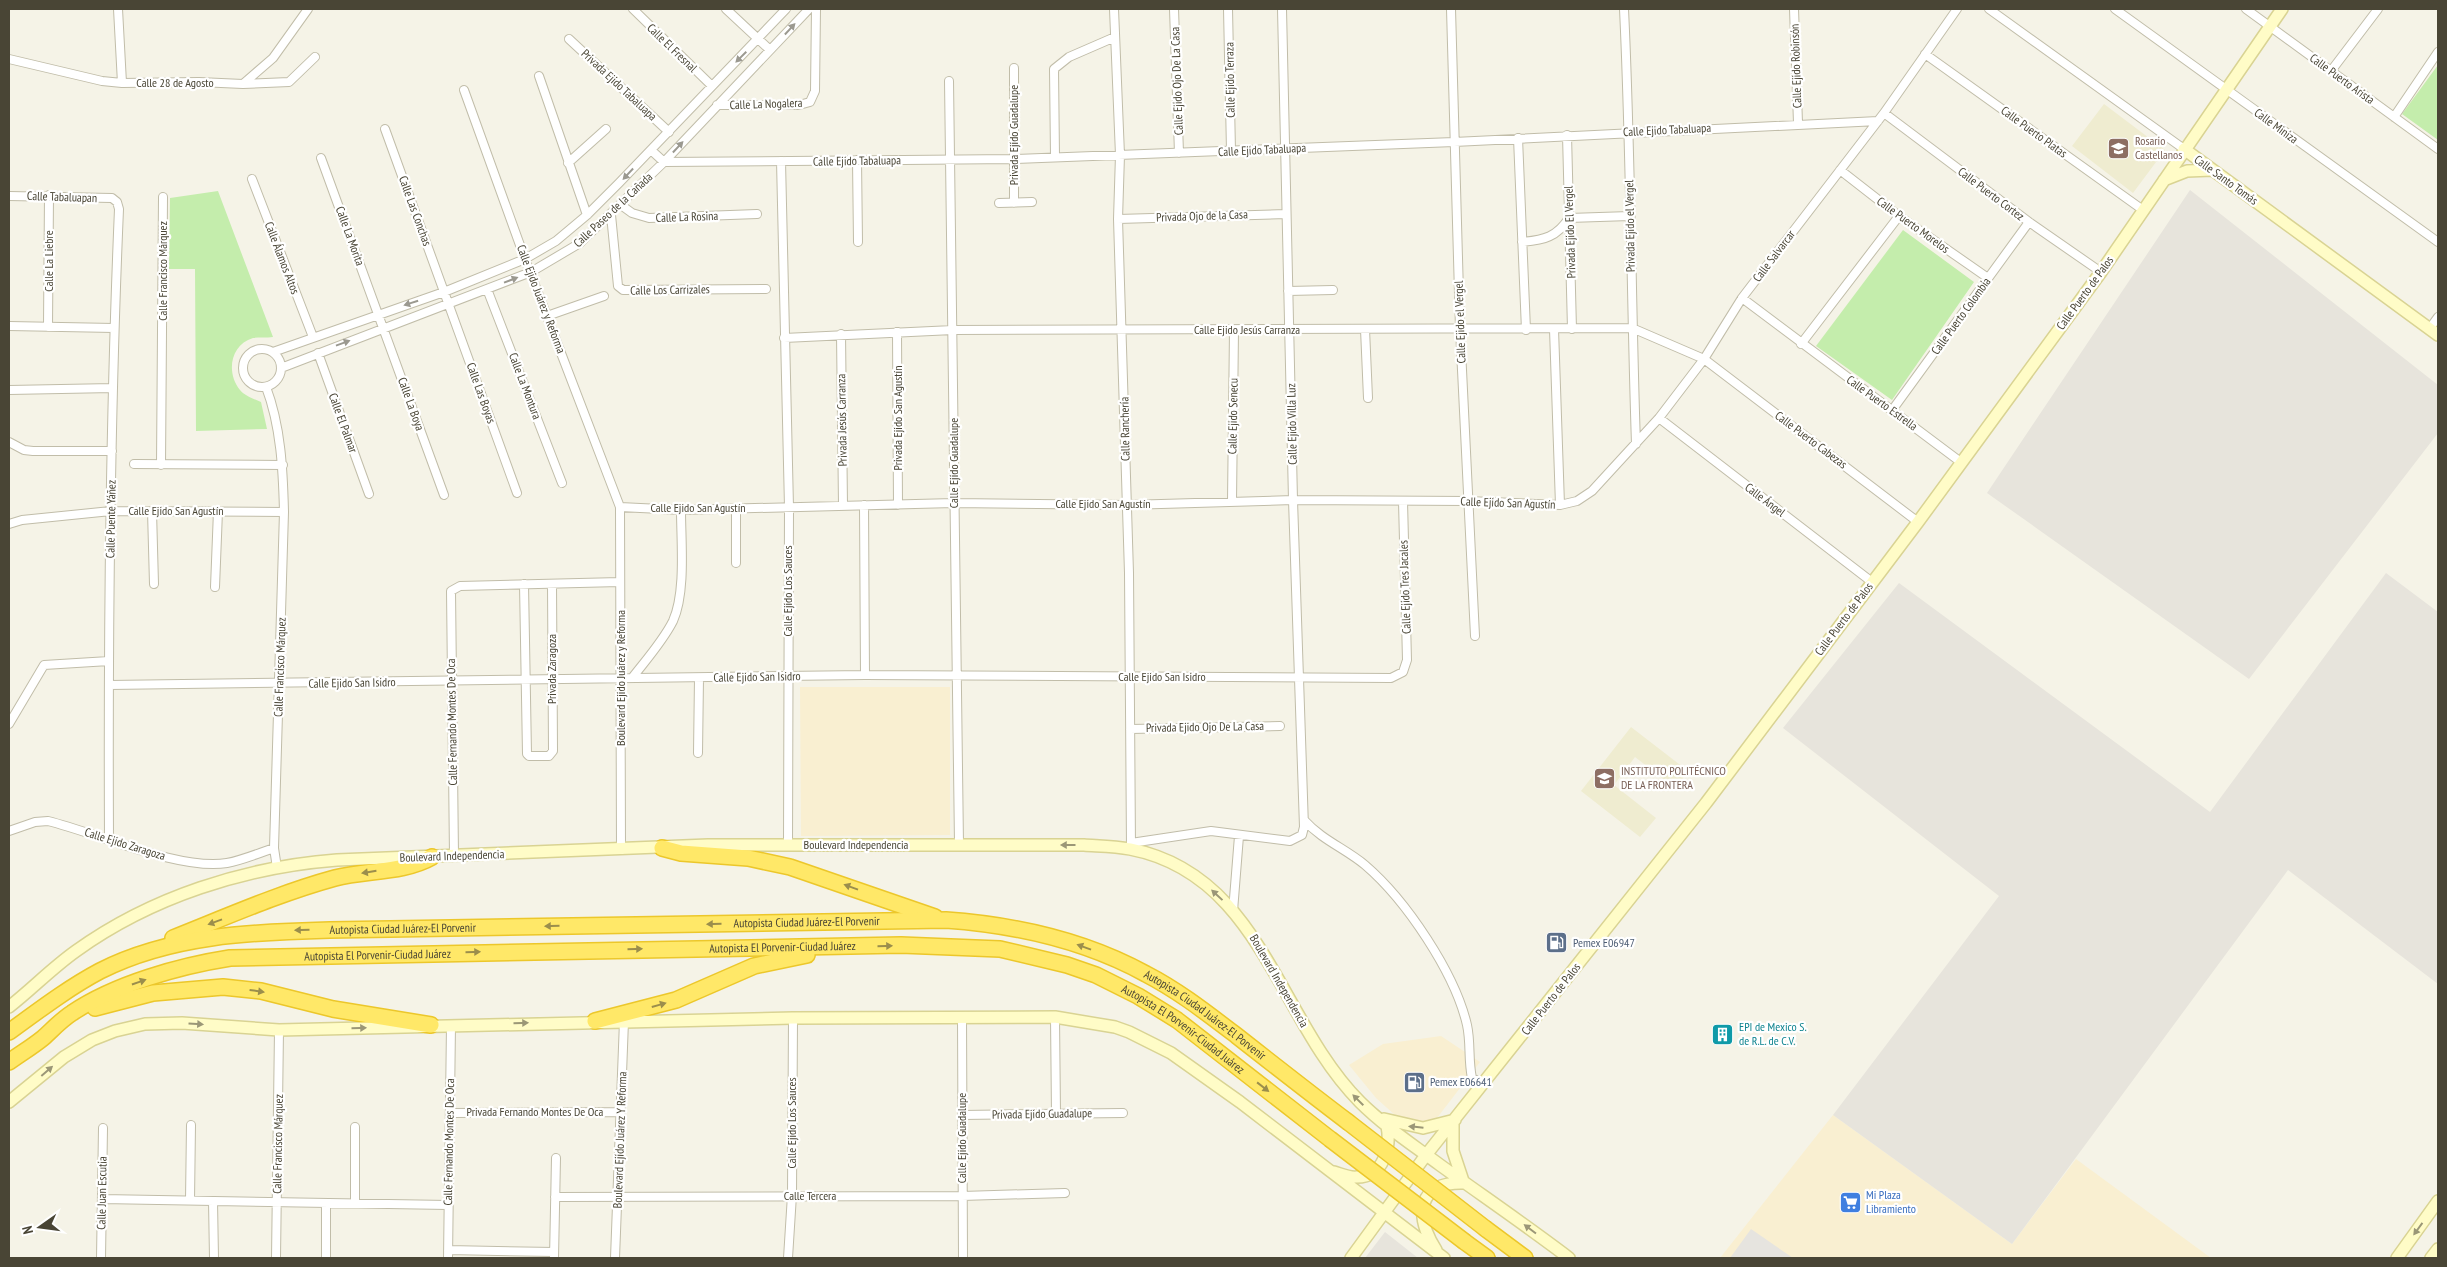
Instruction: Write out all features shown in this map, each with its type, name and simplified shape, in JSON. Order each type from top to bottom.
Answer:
[{"type":"highway","points":[[662,848],[681,854],[748,858],[777,863],[946,920]]},
{"type":"highway","points":[[144,954],[168,940],[309,886],[350,875],[413,866],[432,857]]},
{"type":"highway","name":"Autopista Ciudad Juárez-El Porvenir","points":[[9,1032],[73,986],[102,971],[144,954],[208,938],[259,932],[946,920],[990,923],[1048,935],[1129,965],[1161,982],[1202,1009],[1525,1258]]},
{"type":"highway","name":"Autopista El Porvenir-Ciudad Juárez","points":[[9,1062],[72,1013],[120,988],[182,968],[230,958],[901,945],[1000,949],[1067,965],[1108,981],[1138,996],[1177,1020],[1487,1258]]},
{"type":"highway","points":[[595,1021],[676,1000],[754,966],[853,947]]},
{"type":"highway","points":[[72,1013],[153,993],[223,987],[261,992],[333,1009],[431,1026]]},
{"type":"main road","name":"Calle Puerto de Palos","points":[[1351,1258],[1426,1155],[1706,803],[1962,463],[2100,272],[2282,9]]},
{"type":"main road","name":"Calle Santo Tomás","points":[[2184,149],[2434,331]]},
{"type":"main road","points":[[2164,180],[2188,171],[2212,170]]},
{"type":"main road","name":"Boulevard Independencia","points":[[9,1007],[63,960],[107,930],[160,904],[231,878],[277,868],[337,860],[708,845],[959,844],[1131,846],[1182,869],[1208,887],[1233,911],[1255,938],[1303,1025],[1329,1066],[1350,1092],[1377,1118],[1569,1258]]},
{"type":"main road","points":[[9,1102],[64,1056],[92,1040],[115,1031],[160,1023],[280,1030],[595,1021],[1055,1017],[1115,1027],[1172,1053],[1233,1096],[1442,1256]]},
{"type":"main road","points":[[1377,1118],[1423,1128],[1454,1122],[1453,1151],[1464,1182],[1441,1185],[1425,1200],[1422,1207],[1424,1227],[1442,1256]]},
{"type":"main road","points":[[1328,1170],[1356,1178],[1372,1173],[1378,1168],[1386,1153],[1389,1136],[1387,1126]]},
{"type":"main road","points":[[2397,1258],[2438,1201]]},
{"type":"main road","points":[[2431,1258],[2438,1249]]},
{"type":"street","points":[[118,9],[122,84]]},
{"type":"street","points":[[243,84],[273,58],[308,9]]},
{"type":"street","name":"Calle El Fresnal","points":[[632,9],[712,86]]},
{"type":"street","points":[[726,9],[770,50]]},
{"type":"street","name":"Calle Paseo de la Cañada","points":[[378,314],[444,292],[525,259],[556,241],[587,215],[786,9]]},
{"type":"street","name":"Calle Paseo de la Cañada","points":[[282,368],[531,272],[580,243],[622,205],[809,9]]},
{"type":"street","name":"Calle La Nogalera","points":[[717,105],[799,105],[810,102],[815,92],[816,9]]},
{"type":"street","name":"Calle Ranchería","points":[[1114,9],[1120,155],[1118,219],[1127,505],[1131,846]]},
{"type":"street","name":"Calle Ejido Ojo De La Casa","points":[[1174,9],[1179,153]]},
{"type":"street","name":"Calle Ejido Terraza","points":[[1228,9],[1231,151]]},
{"type":"street","name":"Calle Ejido Villa Luz","points":[[1239,836],[1290,841],[1299,838],[1304,831],[1298,677],[1282,9]]},
{"type":"street","name":"Calle Ejido el Vergel","points":[[1451,9],[1460,329],[1475,636]]},
{"type":"street","name":"Privada Ejido el Vergel","points":[[1624,9],[1630,132],[1632,328],[1636,444]]},
{"type":"street","name":"Calle Ejido Robinsón","points":[[1794,9],[1798,123]]},
{"type":"street","name":"Calle Salvarcar","points":[[1585,497],[1659,418],[1704,359],[1742,298],[1884,113],[1958,9]]},
{"type":"street","name":"Calle Santo Tomás","points":[[1989,9],[2184,149]]},
{"type":"street","name":"Calle Miniza","points":[[2114,9],[2438,242]]},
{"type":"street","name":"Calle Puerto Arista","points":[[2246,9],[2438,149]]},
{"type":"street","points":[[2331,71],[2378,9]]},
{"type":"street","points":[[1055,157],[1053,71],[1068,57],[1115,37]]},
{"type":"street","name":"Privada Ejido Tabaluapa","points":[[569,39],[669,132]]},
{"type":"street","points":[[2394,116],[2438,52]]},
{"type":"street","name":"Calle Puerto Platas","points":[[1925,54],[2143,210]]},
{"type":"street","name":"Calle 28 de Agosto","points":[[9,59],[122,84],[199,82],[243,84],[289,82],[315,57]]},
{"type":"street","name":"Privada Ejido Guadalupe","points":[[1014,68],[1014,203]]},
{"type":"street","points":[[539,76],[587,215]]},
{"type":"street","name":"Calle Ejido Guadalupe","points":[[949,81],[959,844]]},
{"type":"street","name":"Calle Ejido Juárez y Reforma","points":[[464,90],[525,259],[620,507]]},
{"type":"street","name":"Calle Puerto Cortez","points":[[1884,113],[2029,222],[2100,272]]},
{"type":"street","name":"Calle Ejido Tabaluapa","points":[[664,162],[1015,159],[1454,142],[1798,123],[1878,121]]},
{"type":"street","name":"Calle Las Conchas","points":[[386,129],[444,292]]},
{"type":"street","points":[[568,163],[606,129]]},
{"type":"street","name":"Privada Ejido El Vergel","points":[[1567,135],[1572,329]]},
{"type":"street","points":[[1518,138],[1526,330]]},
{"type":"street","points":[[651,150],[664,162]]},
{"type":"street","name":"Calle La Morita","points":[[321,158],[378,314]]},
{"type":"street","points":[[857,160],[858,242]]},
{"type":"street","name":"Calle Ejido Los Sauces","points":[[781,161],[789,507],[788,845]]},
{"type":"street","name":"Calle Puerto Morelos","points":[[1840,170],[1900,216],[1988,278]]},
{"type":"street","name":"Calle Álamos Altos","points":[[252,179],[313,337]]},
{"type":"street","name":"Calle Tabaluapan","points":[[9,196],[49,196],[115,200]]},
{"type":"street","name":"Calle La Liebre","points":[[48,326],[49,196]]},
{"type":"street","name":"Calle Francisco Márquez","points":[[162,464],[163,197]]},
{"type":"street","name":"Calle Puente Yáñez","points":[[109,839],[111,511],[114,328],[119,209],[115,200]]},
{"type":"street","name":"Privada Ejido Guadalupe","points":[[998,203],[1032,202]]},
{"type":"street","name":"Calle La Rosina","points":[[622,205],[632,213],[649,218],[757,214]]},
{"type":"street","name":"Privada Ojo de la Casa","points":[[1118,219],[1286,214]]},
{"type":"street","name":"Calle Los Carrizales","points":[[611,215],[618,286],[622,290],[766,289]]},
{"type":"street","points":[[1522,242],[1540,241],[1552,236],[1569,218],[1630,216]]},
{"type":"street","points":[[1801,344],[1900,216]]},
{"type":"street","name":"Calle Puerto Colombia","points":[[1893,410],[2029,222]]},
{"type":"street","name":"Calle La Montura","points":[[487,289],[562,483]]},
{"type":"street","points":[[1288,291],[1333,290]]},
{"type":"street","name":"Calle Las Boyas","points":[[444,292],[518,493]]},
{"type":"street","points":[[547,316],[604,296]]},
{"type":"street","name":"Calle Puerto Estrella","points":[[1742,298],[1962,463]]},
{"type":"street","points":[[273,352],[378,314]]},
{"type":"street","name":"Calle La Boya","points":[[378,314],[444,495]]},
{"type":"street","points":[[2434,331],[2438,317]]},
{"type":"street","points":[[9,326],[114,328]]},
{"type":"street","name":"Calle Ejido Jesús Carranza","points":[[784,338],[953,330],[1289,331],[1632,328],[1704,359]]},
{"type":"street","points":[[1365,329],[1368,398]]},
{"type":"street","points":[[1554,329],[1560,504]]},
{"type":"street","name":"Calle Ejido Senecu","points":[[1232,501],[1234,330]]},
{"type":"street","name":"Privada Ejido San Agustín","points":[[897,332],[898,505]]},
{"type":"street","name":"Privada Jesús Carranza","points":[[841,334],[843,506]]},
{"type":"street","points":[[256,349],[268,349],[278,356],[282,368],[277,380],[266,387],[253,385],[248,381],[245,375],[244,363],[246,357],[256,349]]},
{"type":"street","name":"Calle El Palmar","points":[[318,353],[369,494]]},
{"type":"street","name":"Calle Puerto Cabezas","points":[[1704,359],[1918,522]]},
{"type":"street","name":"Calle Francisco Márquez","points":[[266,387],[271,399],[283,465],[284,512],[274,848],[277,868]]},
{"type":"street","points":[[9,390],[113,388]]},
{"type":"street","name":"Calle Ángel","points":[[1659,418],[1872,582]]},
{"type":"street","points":[[9,442],[24,450],[33,451],[112,451]]},
{"type":"street","points":[[134,464],[283,465]]},
{"type":"street","name":"Calle Ejido San Agustín","points":[[620,507],[681,510],[864,505],[1127,505],[1294,500],[1402,500],[1560,504],[1585,497]]},
{"type":"street","name":"Calle Ejido Tres Jacales","points":[[1402,500],[1407,660],[1403,672]]},
{"type":"street","points":[[864,505],[865,675]]},
{"type":"street","name":"Boulevard Ejido Juárez y Reforma","points":[[620,507],[622,678],[621,850]]},
{"type":"street","points":[[736,509],[736,562]]},
{"type":"street","points":[[632,678],[672,622],[677,611],[680,582],[681,510]]},
{"type":"street","name":"Calle Ejido San Agustín","points":[[9,524],[22,520],[111,511],[284,512]]},
{"type":"street","points":[[152,511],[154,584]]},
{"type":"street","points":[[215,587],[218,511]]},
{"type":"street","points":[[525,680],[524,584],[620,582]]},
{"type":"street","name":"Calle Fernando Montes De Oca","points":[[454,856],[450,594],[453,588],[460,586],[524,584]]},
{"type":"street","name":"Privada Zaragoza","points":[[525,680],[527,754],[529,756],[549,756],[552,754],[552,584]]},
{"type":"street","points":[[9,724],[44,666],[109,661]]},
{"type":"street","name":"Calle Ejido San Isidro","points":[[109,685],[865,675],[1391,678],[1403,672]]},
{"type":"street","points":[[698,753],[699,678]]},
{"type":"street","name":"Privada Ejido Ojo De La Casa","points":[[1130,728],[1280,726]]},
{"type":"street","points":[[1304,820],[1318,834],[1364,864],[1390,888],[1407,908],[1440,964],[1462,1008],[1470,1038],[1469,1063],[1472,1078],[1483,1084]]},
{"type":"street","name":"Calle Ejido Zaragoza","points":[[9,831],[35,822],[48,821],[174,859],[197,862],[227,863],[274,848]]},
{"type":"street","points":[[1131,846],[1203,831],[1239,836],[1233,911]]},
{"type":"street","points":[[227,863],[231,878]]},
{"type":"street","points":[[1055,1017],[1056,1114]]},
{"type":"street","name":"Calle Ejido Los Sauces","points":[[788,1258],[792,1196],[793,1018]]},
{"type":"street","name":"Calle Ejido Guadalupe","points":[[962,1018],[963,1258]]},
{"type":"street","name":"Boulevard Ejido Juárez Y Reforma","points":[[615,1258],[624,1021]]},
{"type":"street","name":"Calle Fernando Montes De Oca","points":[[448,1258],[451,1025]]},
{"type":"street","name":"Calle Francisco Márquez","points":[[276,1258],[280,1030]]},
{"type":"street","name":"Privada Fernando Montes De Oca","points":[[450,1113],[620,1112]]},
{"type":"street","name":"Privada Ejido Guadalupe","points":[[962,1116],[1123,1113]]},
{"type":"street","points":[[190,1200],[191,1126]]},
{"type":"street","points":[[355,1127],[355,1203]]},
{"type":"street","name":"Calle Juan Escutia","points":[[101,1258],[104,1128]]},
{"type":"street","points":[[448,1250],[554,1255],[556,1158]]},
{"type":"street","name":"Calle Tercera","points":[[555,1197],[962,1196],[1065,1193]]},
{"type":"street","points":[[102,1199],[448,1205]]},
{"type":"street","points":[[212,1201],[214,1258]]},
{"type":"street","points":[[326,1203],[326,1258]]},
{"type":"shaded area","name":"Rosario Castellanos","points":[[2104,104],[2165,150],[2133,193],[2072,146]]},
{"type":"shaded area","points":[[2190,190],[2438,385],[2438,433],[2249,679],[1987,493]]},
{"type":"shaded area","points":[[2386,573],[2438,612],[2438,984],[2288,870],[2012,1244],[1833,1115],[1999,896],[1783,728],[1899,583],[2210,812]]},
{"type":"shaded area","points":[[800,687],[950,687],[950,835],[801,836]]},
{"type":"shaded area","name":"INSTITUTO POLITÉCNICO DE LA FRONTERA","points":[[1631,727],[1688,771],[1675,788],[1635,757],[1614,785],[1656,818],[1640,837],[1581,791]]},
{"type":"shaded area","name":"Pemex E06641","points":[[1441,1036],[1480,1062],[1437,1118],[1427,1124],[1407,1123],[1396,1116],[1376,1098],[1349,1065],[1383,1044]]},
{"type":"shaded area","points":[[1833,1115],[2012,1244],[2076,1159],[2211,1258],[1720,1258]]},
{"type":"shaded area","points":[[1751,1229],[1793,1258],[1730,1258]]},
{"type":"shaded area","points":[[1385,1232],[1418,1258],[1365,1258]]},
{"type":"green space","points":[[2438,65],[2438,140],[2402,114]]},
{"type":"green space","points":[[218,191],[273,337],[253,338],[245,342],[235,353],[232,368],[233,376],[240,390],[247,396],[261,402],[267,429],[196,431],[195,269],[169,269],[170,198]]},
{"type":"green space","points":[[1903,230],[1974,282],[1892,400],[1816,346]]},
{"type":"place","name":"Rosario Castellanos","points":[[2119,148]]},
{"type":"place","name":"INSTITUTO POLITÉCNICO DE LA FRONTERA","points":[[1605,778]]},
{"type":"place","name":"Pemex E06947","points":[[1557,943]]},
{"type":"place","name":"EPI de Mexico S. de R.L. de C.V.","points":[[1723,1034]]},
{"type":"place","name":"Pemex E06641","points":[[1414,1082]]},
{"type":"place","name":"Mi Plaza Libramiento","points":[[1850,1202]]}]
